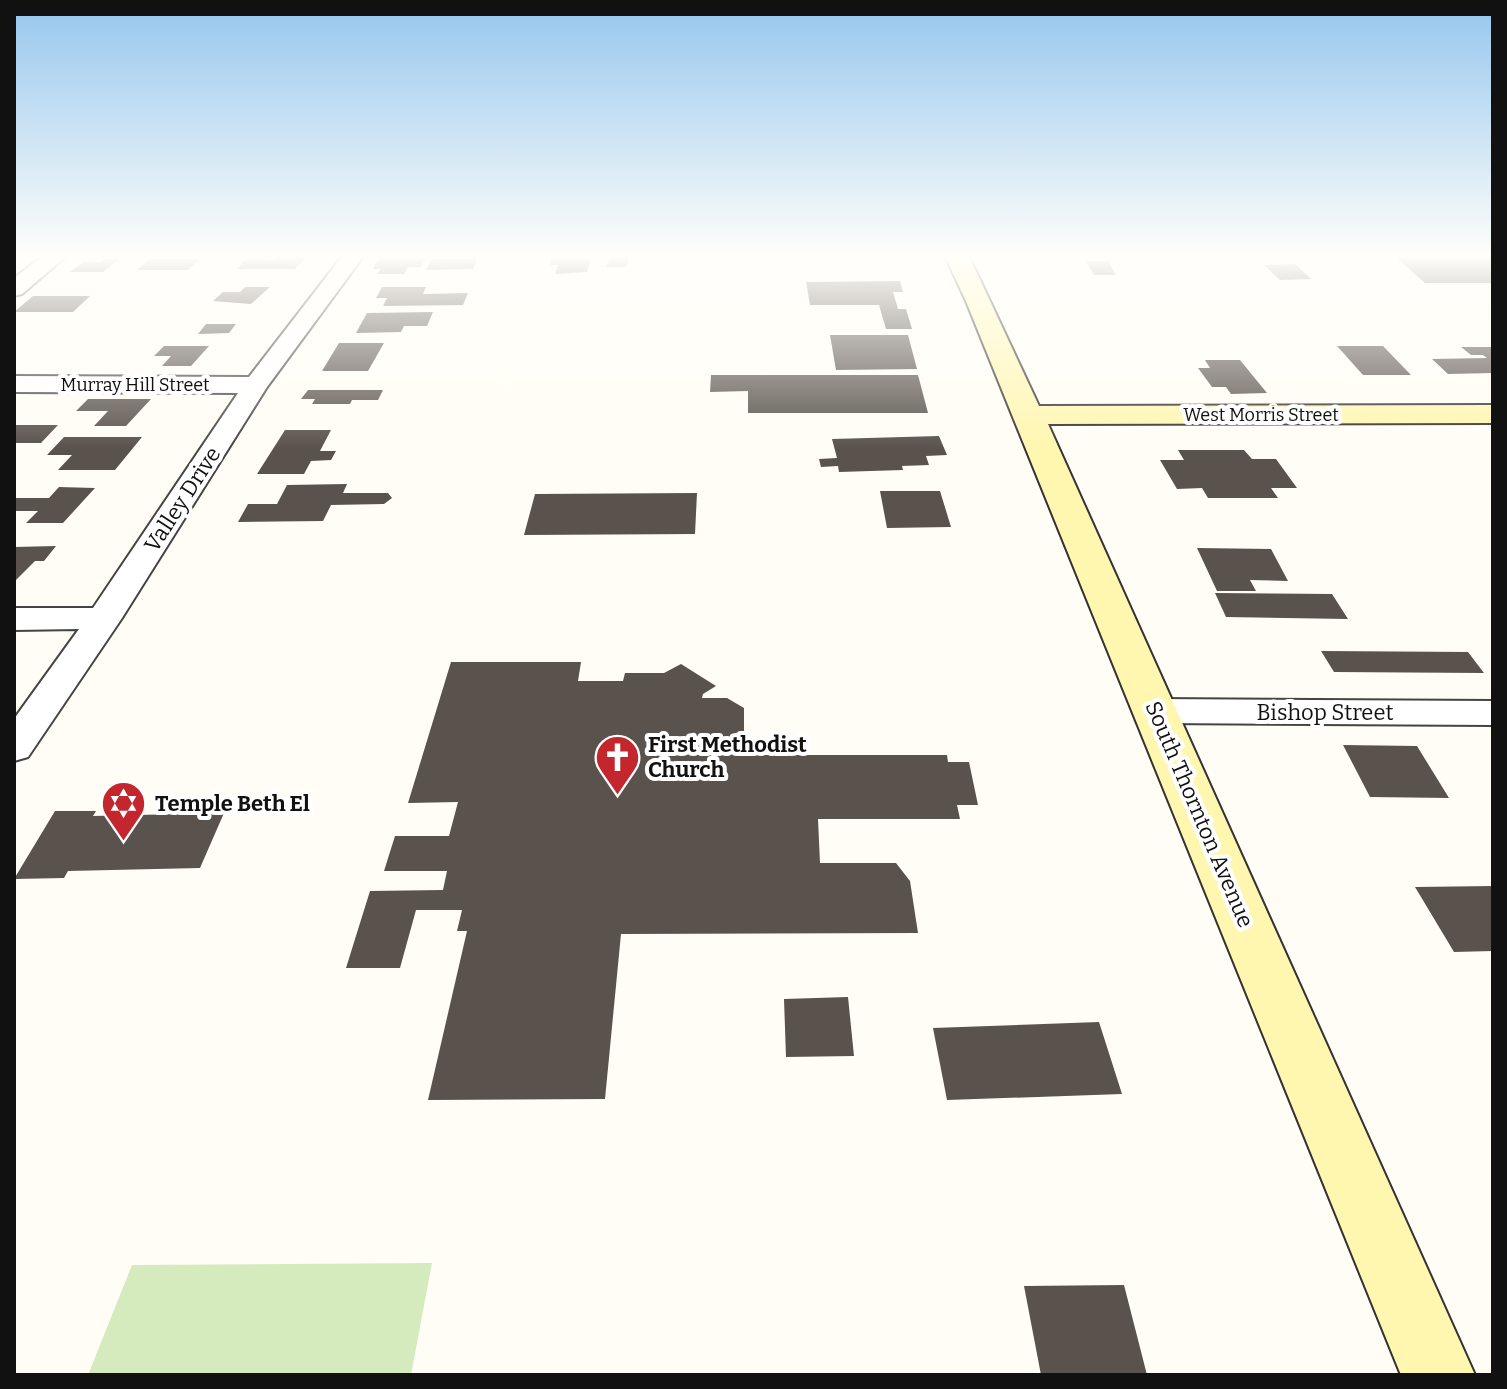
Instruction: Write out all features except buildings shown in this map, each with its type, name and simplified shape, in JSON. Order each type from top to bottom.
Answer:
[{"type":"main road","name":"South Thornton Avenue","points":[[985,319],[1438,1375]]},
{"type":"main road","name":"West Morris Street","points":[[1029,415],[1493,414]]},
{"type":"street","name":"Valley Drive","points":[[14,748],[104,618],[256,385],[306,319]]},
{"type":"street","name":"Murray Hill Street","points":[[14,384],[256,385]]},
{"type":"street","points":[[14,619],[104,618]]},
{"type":"street","name":"Bishop Street","points":[[1156,711],[1493,713]]},
{"type":"green space","points":[[432,1263],[411,1375],[88,1375],[132,1265]]},
{"type":"place","name":"First Methodist Church","points":[[617,796]]},
{"type":"place","name":"Temple Beth El","points":[[124,842]]}]
